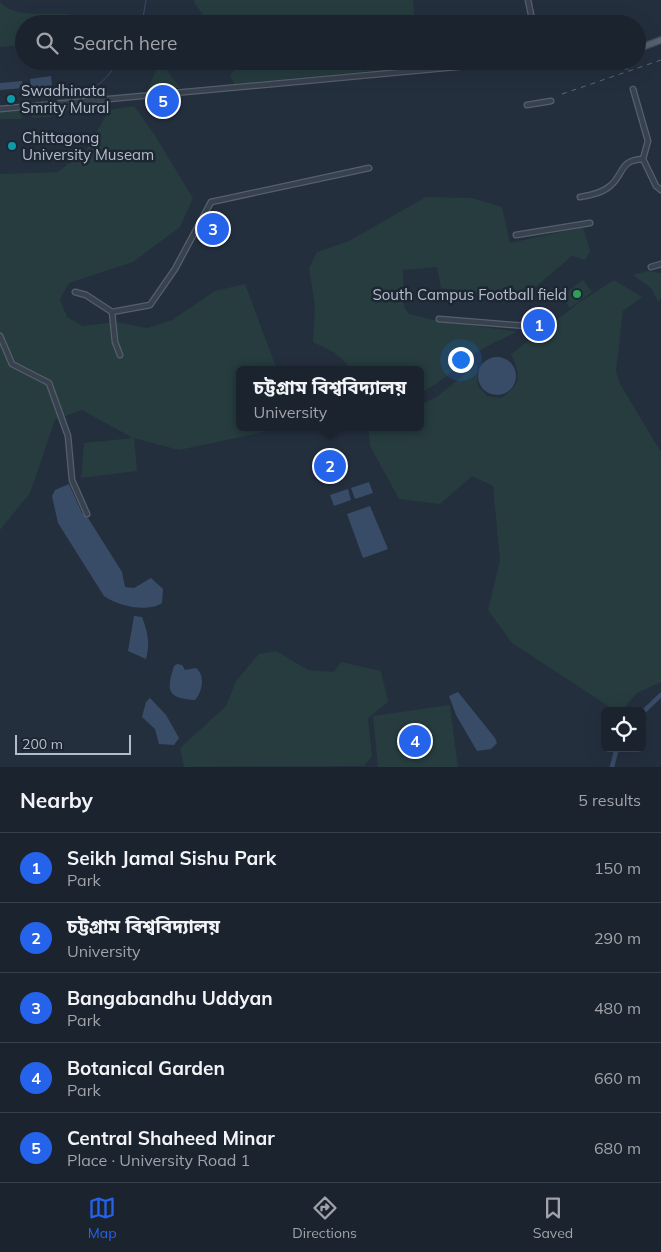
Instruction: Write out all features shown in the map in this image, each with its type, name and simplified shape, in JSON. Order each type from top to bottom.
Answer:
[{"type":"main road","points":[[646,46],[661,40]]},
{"type":"street","points":[[528,0],[531,15]]},
{"type":"street","points":[[0,109],[141,94],[179,93],[426,70]]},
{"type":"street","points":[[633,89],[648,141],[643,159],[656,186],[661,190]]},
{"type":"street","points":[[527,105],[551,101]]},
{"type":"street","points":[[580,197],[609,187],[622,167],[632,161],[643,159]]},
{"type":"street","points":[[75,292],[86,295],[112,312],[150,305],[175,268],[211,202],[370,168]]},
{"type":"street","points":[[516,235],[590,223]]},
{"type":"street","points":[[651,267],[661,264]]},
{"type":"street","points":[[112,312],[115,342],[120,355]]},
{"type":"street","points":[[439,319],[526,326]]},
{"type":"street","points":[[0,336],[12,364],[49,383],[68,436],[72,480],[86,514]]},
{"type":"green space","points":[[195,0],[413,0],[414,15],[203,15],[194,2]]},
{"type":"green space","points":[[0,2],[14,11],[23,13],[71,15],[15,15],[15,46],[0,47]]},
{"type":"green space","points":[[156,70],[167,70],[181,88],[147,91]]},
{"type":"green space","points":[[236,70],[382,70],[234,84],[230,75]]},
{"type":"green space","points":[[108,93],[108,97],[58,101],[58,97]]},
{"type":"green space","points":[[88,103],[50,117],[32,118],[30,109]]},
{"type":"green space","points":[[134,106],[154,134],[193,198],[180,227],[133,262],[69,283],[60,299],[67,317],[83,326],[116,322],[147,328],[172,320],[215,291],[245,284],[276,366],[236,366],[236,431],[269,431],[179,450],[134,438],[137,471],[81,478],[84,443],[133,438],[82,410],[55,420],[30,493],[0,530],[0,174],[58,172],[87,149],[109,110]]},
{"type":"green space","points":[[20,110],[22,119],[0,119],[0,111]]},
{"type":"green space","points":[[426,197],[472,198],[502,207],[510,243],[583,227],[590,251],[585,260],[572,256],[520,300],[441,288],[437,267],[403,270],[404,307],[409,314],[438,321],[513,331],[515,333],[479,351],[439,382],[424,391],[424,366],[349,366],[335,353],[313,342],[315,306],[309,268],[317,252],[347,242]]},
{"type":"green space","points":[[647,271],[661,273],[661,298],[658,302],[651,288],[633,275]]},
{"type":"green space","name":"South Campus Football field","points":[[583,280],[592,292],[570,308],[561,296]]},
{"type":"green space","points":[[614,280],[642,297],[623,311],[616,371],[620,384],[661,452],[661,682],[637,693],[625,707],[610,707],[512,643],[488,610],[500,560],[493,486],[472,476],[440,504],[399,499],[370,446],[368,431],[424,431],[424,403],[437,397],[477,364],[478,386],[487,396],[501,398],[513,388],[518,379],[517,368],[511,354],[580,302]]},
{"type":"green space","points":[[276,651],[308,670],[334,672],[341,662],[381,671],[388,702],[368,718],[372,756],[364,766],[184,767],[180,748],[226,706],[236,681],[259,654]]},
{"type":"green space","points":[[450,705],[458,767],[378,767],[373,716]]},
{"type":"water","points":[[51,76],[53,95],[32,97],[30,79]]},
{"type":"water","points":[[22,81],[23,88],[0,90],[0,83]]},
{"type":"water","points":[[497,357],[510,363],[516,376],[510,389],[497,395],[484,389],[478,376],[484,363]]},
{"type":"water","points":[[369,482],[373,493],[355,499],[351,488]]},
{"type":"water","points":[[69,484],[82,513],[88,518],[122,572],[125,587],[134,588],[151,578],[163,589],[162,603],[149,608],[141,608],[117,603],[104,596],[58,523],[52,496],[55,490]]},
{"type":"water","points":[[348,489],[351,500],[334,506],[330,495]]},
{"type":"water","points":[[370,506],[388,549],[363,558],[347,514]]},
{"type":"water","points":[[134,616],[142,617],[146,628],[148,643],[146,659],[128,651]]},
{"type":"water","points":[[177,664],[182,665],[185,670],[196,668],[201,675],[200,693],[195,700],[179,697],[171,692],[171,675],[174,666]]},
{"type":"water","points":[[458,692],[495,738],[497,743],[491,749],[477,751],[456,715],[449,696]]},
{"type":"water","points":[[150,698],[166,715],[179,738],[174,745],[159,744],[155,729],[142,717],[146,702]]},
{"type":"waterway","points":[[144,15],[146,0]]},
{"type":"waterway","points":[[53,92],[83,91],[98,85],[112,70]]},
{"type":"waterway","points":[[646,709],[661,695]]},
{"type":"waterway","points":[[612,767],[616,752]]},
{"type":"railway","points":[[646,65],[661,60]]},
{"type":"railway","points":[[562,94],[632,70]]},
{"type":"place","name":"Swadhinata Smrity Mural","points":[[11,99]]},
{"type":"place","name":"Central Shaheed Minar","points":[[163,101]]},
{"type":"place","name":"Chittagong University Museam","points":[[12,146]]},
{"type":"place","name":"Bangabandhu Uddyan","points":[[213,229]]},
{"type":"place","name":"South Campus Football field","points":[[577,294]]},
{"type":"place","name":"Seikh Jamal Sishu Park","points":[[539,325]]},
{"type":"place","name":"চট্টগ্রাম বিশ্ববিদ্যালয়","points":[[330,466]]},
{"type":"place","name":"Botanical Garden","points":[[415,741]]}]
